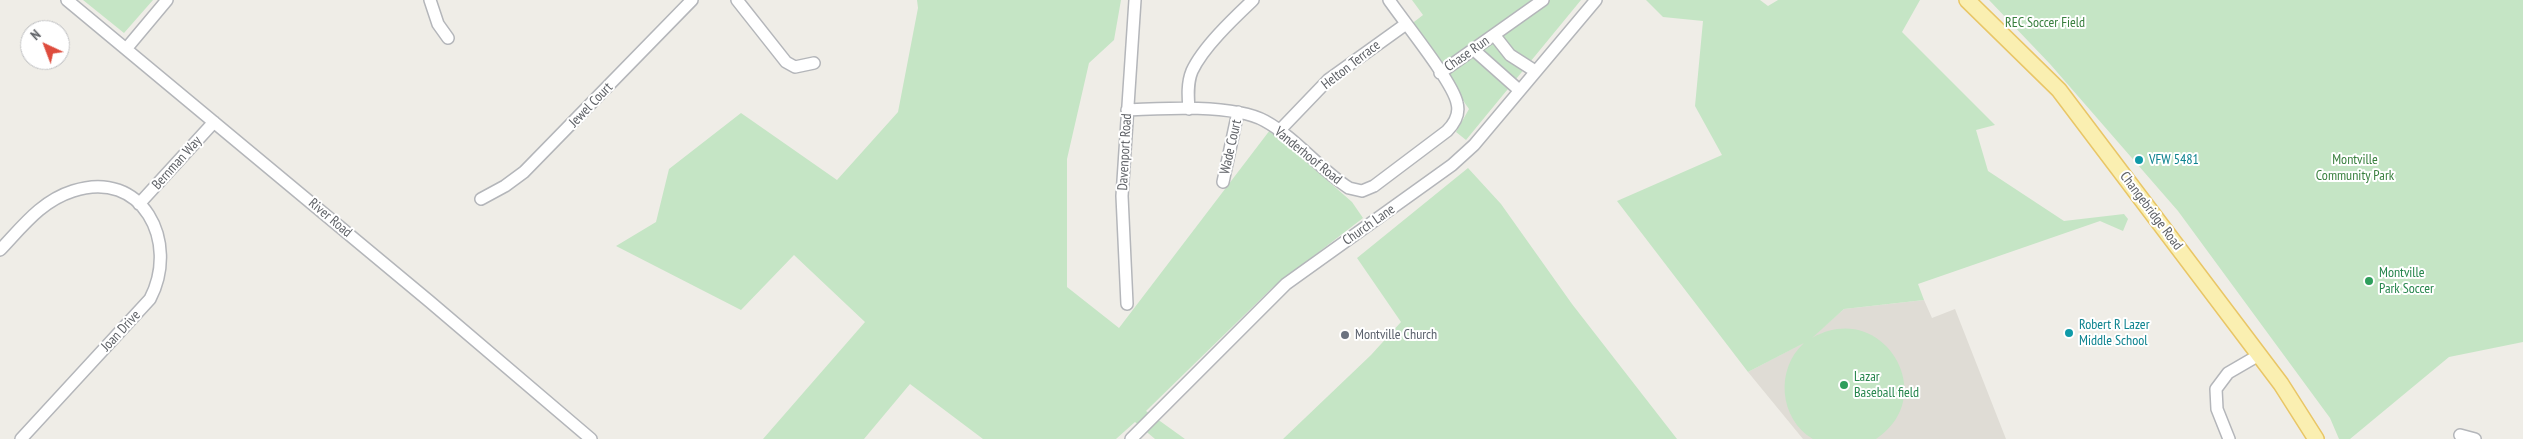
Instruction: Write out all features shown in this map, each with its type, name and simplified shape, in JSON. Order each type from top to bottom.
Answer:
[{"type":"main road","name":"Changebridge Road","points":[[1967,0],[2059,90],[2281,384],[2316,439]]},
{"type":"street","name":"River Road","points":[[67,0],[591,439]]},
{"type":"street","points":[[126,49],[167,0]]},
{"type":"street","points":[[430,0],[438,24],[448,38]]},
{"type":"street","name":"Jewel Court","points":[[481,198],[505,186],[524,172],[692,0]]},
{"type":"street","points":[[738,0],[786,62],[795,67],[814,63]]},
{"type":"street","name":"Davenport Road","points":[[1127,304],[1122,196],[1135,0]]},
{"type":"street","points":[[1189,109],[1188,96],[1193,70],[1227,27],[1253,0]]},
{"type":"street","points":[[1389,0],[1440,73]]},
{"type":"street","name":"Chase Run","points":[[1440,73],[1495,36],[1543,0]]},
{"type":"street","name":"Church Lane","points":[[1131,439],[1286,284],[1452,165],[1474,145],[1596,0]]},
{"type":"street","name":"Helton Terrace","points":[[1279,131],[1328,80],[1406,24]]},
{"type":"street","name":"Chase Run","points":[[1495,36],[1510,55],[1535,71]]},
{"type":"street","points":[[1474,50],[1520,90]]},
{"type":"street","name":"Vanderhoof Road","points":[[1127,110],[1189,109],[1238,112],[1254,115],[1279,131],[1343,184],[1362,191],[1384,180],[1448,131],[1453,124],[1458,110],[1456,97],[1440,73]]},
{"type":"street","name":"Wade Court","points":[[1223,182],[1238,112]]},
{"type":"street","name":"Bernman Way","points":[[139,204],[214,122]]},
{"type":"street","points":[[0,250],[42,206],[72,191],[92,187],[112,189],[139,204]]},
{"type":"street","name":"Joan Drive","points":[[21,439],[150,299],[156,287],[162,261],[160,241],[150,216],[139,204]]},
{"type":"street","points":[[2229,439],[2217,409],[2216,389],[2228,373],[2259,355]]},
{"type":"street","points":[[2460,435],[2475,439]]},
{"type":"shaded area","points":[[1924,300],[1932,318],[1955,309],[2006,439],[1803,439],[1748,372],[1807,341],[1844,309]]},
{"type":"green space","points":[[83,0],[153,0],[124,33]]},
{"type":"green space","points":[[917,0],[1121,0],[1114,40],[1089,63],[1067,159],[1067,287],[1119,328],[1270,130],[1352,202],[1363,218],[1272,288],[1146,411],[1185,439],[1155,439],[1135,422],[1116,439],[983,439],[910,384],[864,439],[763,439],[865,322],[794,255],[741,310],[616,246],[656,222],[669,169],[741,113],[837,180],[898,112],[918,8]]},
{"type":"green space","points":[[1412,0],[1581,0],[1466,140],[1456,132],[1469,109],[1410,25],[1423,15]]},
{"type":"green space","points":[[1646,0],[1760,0],[1768,6],[1778,0],[1920,0],[1902,32],[1995,125],[1976,130],[1988,171],[2064,221],[2124,214],[2128,219],[2123,231],[2100,221],[1918,284],[1924,300],[1844,309],[1812,338],[1838,329],[1861,331],[1880,341],[1895,357],[1903,378],[1904,399],[1895,421],[1876,439],[1813,439],[1793,419],[1785,393],[1788,366],[1804,343],[1748,372],[1617,201],[1722,155],[1695,106],[1703,21],[1663,17]]},
{"type":"green space","name":"Montville Community Park","points":[[1989,0],[2523,0],[2523,342],[2449,357],[2350,439],[2339,439],[2330,418],[2178,211],[2050,64]]},
{"type":"green space","points":[[1468,168],[1501,204],[1572,304],[1677,439],[1283,439],[1371,355],[1401,322],[1357,258]]},
{"type":"place","name":"VFW 5481","points":[[2139,160]]},
{"type":"place","name":"Montville Park Soccer","points":[[2369,281]]},
{"type":"place","name":"Robert R Lazer Middle School","points":[[2069,333]]},
{"type":"place","name":"Montville Church","points":[[1345,335]]},
{"type":"place","name":"Lazar Baseball field","points":[[1844,385]]},
{"type":"park label","name":"REC Soccer Field","points":[[2045,23]]}]
